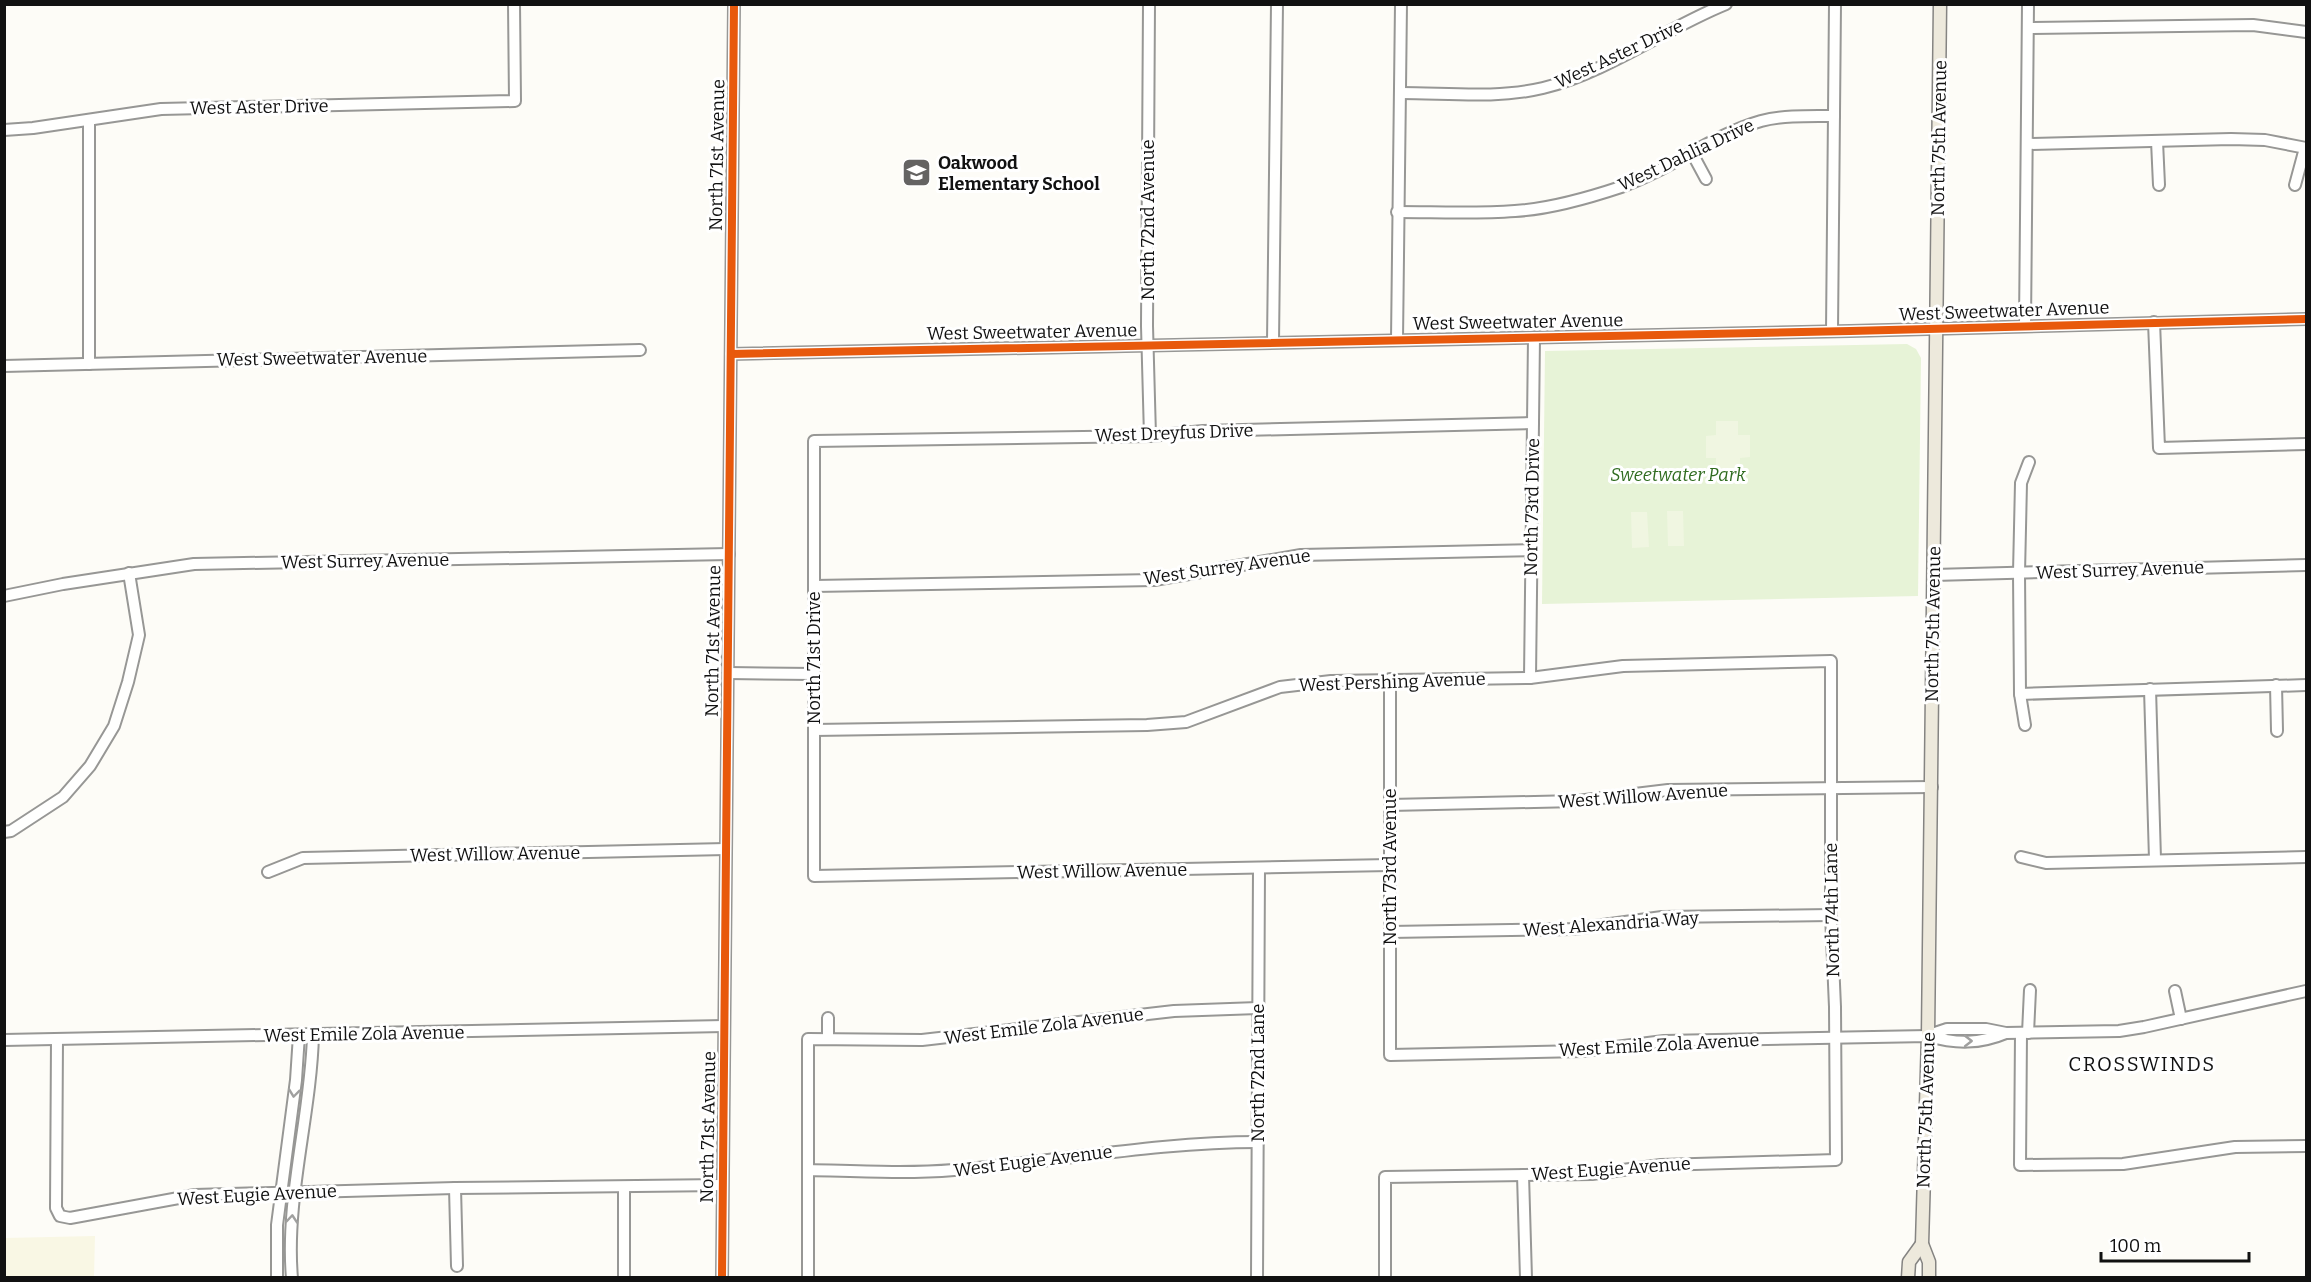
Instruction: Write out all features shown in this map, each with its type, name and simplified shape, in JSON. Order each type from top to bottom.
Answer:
[{"type":"main road","name":"North 75th Avenue","points":[[1929,1278],[1929,1262],[1922,1244],[1932,787],[1940,4]]},
{"type":"main road","name":"North 75th Avenue","points":[[1908,1278],[1909,1262],[1922,1244]]},
{"type":"street","name":"West Aster Drive","points":[[4,130],[161,109],[515,101],[514,4]]},
{"type":"street","name":"North 71st Avenue","points":[[722,1278],[734,4]]},
{"type":"street","name":"North 72nd Avenue","points":[[1149,4],[1147,345],[1150,436]]},
{"type":"street","points":[[1273,342],[1277,4]]},
{"type":"street","points":[[1397,340],[1401,4]]},
{"type":"street","name":"West Aster Drive","points":[[1401,93],[1493,93],[1542,88],[1584,74],[1726,4]]},
{"type":"street","points":[[1832,331],[1835,4]]},
{"type":"street","points":[[2025,325],[2028,4]]},
{"type":"street","points":[[2028,28],[2253,25],[2307,32]]},
{"type":"street","name":"West Dahlia Drive","points":[[1397,212],[1517,211],[1560,204],[1623,186],[1735,130],[1763,120],[1797,116],[1834,116]]},
{"type":"street","points":[[89,120],[89,364]]},
{"type":"street","points":[[2027,144],[2265,140],[2306,148],[2295,185]]},
{"type":"street","points":[[2157,141],[2159,185]]},
{"type":"street","points":[[1692,153],[1706,179]]},
{"type":"street","name":"West Sweetwater Avenue","points":[[730,354],[2307,319]]},
{"type":"street","points":[[2154,322],[2159,448],[2307,444]]},
{"type":"street","name":"North 73rd Drive","points":[[1530,678],[1534,337]]},
{"type":"street","name":"West Sweetwater Avenue","points":[[4,366],[640,350]]},
{"type":"street","name":"West Dreyfus Drive","points":[[814,441],[1150,436],[1203,431],[1533,423]]},
{"type":"street","name":"North 71st Drive","points":[[814,441],[814,876]]},
{"type":"street","points":[[2025,726],[2020,694],[2019,573],[2021,483],[2029,462]]},
{"type":"street","name":"West Surrey Avenue","points":[[814,586],[1154,580],[1301,555],[1532,550]]},
{"type":"street","name":"West Surrey Avenue","points":[[4,596],[63,584],[194,564],[729,554]]},
{"type":"street","name":"West Surrey Avenue","points":[[1934,575],[2307,565]]},
{"type":"street","points":[[4,832],[11,831],[63,797],[90,766],[114,726],[128,682],[139,635],[129,573]]},
{"type":"street","name":"West Pershing Avenue","points":[[814,730],[1135,725],[1186,722],[1280,687],[1331,681],[1530,678],[1623,666],[1831,661]]},
{"type":"street","name":"North 74th Lane","points":[[1831,661],[1831,915],[1836,1160]]},
{"type":"street","points":[[728,673],[814,674]]},
{"type":"street","name":"North 73rd Avenue","points":[[1390,680],[1390,1055]]},
{"type":"street","points":[[2020,694],[2307,685]]},
{"type":"street","points":[[2276,686],[2277,731]]},
{"type":"street","points":[[2150,689],[2155,859]]},
{"type":"street","name":"West Willow Avenue","points":[[1390,805],[1577,801],[1668,790],[1932,787]]},
{"type":"street","name":"West Willow Avenue","points":[[268,872],[303,858],[726,849]]},
{"type":"street","points":[[2021,856],[2046,863],[2307,857]]},
{"type":"street","name":"West Willow Avenue","points":[[814,876],[1390,866]]},
{"type":"street","name":"North 72nd Lane","points":[[1257,1278],[1259,868]]},
{"type":"street","name":"West Alexandria Way","points":[[1390,932],[1573,929],[1662,917],[1831,915]]},
{"type":"street","points":[[2030,990],[2025,1033],[2020,1165],[2123,1164],[2235,1148],[2307,1146]]},
{"type":"street","points":[[2175,991],[2181,1019]]},
{"type":"street","points":[[1928,1036],[1947,1029],[1986,1029],[2006,1033],[2119,1031],[2307,991]]},
{"type":"street","name":"West Emile Zola Avenue","points":[[808,1170],[808,1039],[922,1040],[1174,1011],[1258,1008]]},
{"type":"street","points":[[828,1018],[828,1039]]},
{"type":"street","name":"West Emile Zola Avenue","points":[[4,1040],[724,1026]]},
{"type":"street","points":[[277,1278],[276,1241],[296,1080],[299,1035]]},
{"type":"street","points":[[292,1278],[290,1247],[309,1091],[313,1035]]},
{"type":"street","name":"West Emile Zola Avenue","points":[[1390,1055],[1583,1051],[1664,1041],[1928,1036]]},
{"type":"street","name":"West Eugie Avenue","points":[[57,1039],[56,1208],[60,1216],[70,1218],[195,1195],[455,1188],[722,1185]]},
{"type":"street","name":"West Eugie Avenue","points":[[808,1170],[930,1172],[1161,1146],[1209,1142],[1258,1142]]},
{"type":"street","name":"West Eugie Avenue","points":[[1385,1278],[1385,1177],[1592,1174],[1685,1163],[1836,1160]]},
{"type":"street","points":[[808,1170],[808,1278]]},
{"type":"street","points":[[1523,1175],[1526,1278]]},
{"type":"street","points":[[624,1187],[624,1278]]},
{"type":"street","points":[[455,1188],[457,1266]]},
{"type":"shaded area","points":[[95,1236],[94,1277],[5,1277],[5,1238]]},
{"type":"green space","name":"Sweetwater Park","points":[[1907,344],[1916,349],[1921,358],[1918,596],[1542,604],[1545,351]]},
{"type":"green space","points":[[1716,421],[1738,421],[1738,435],[1750,435],[1750,457],[1740,458],[1740,472],[1716,472],[1716,458],[1706,458],[1706,436],[1716,435]]},
{"type":"green space","points":[[1667,511],[1683,511],[1684,546],[1668,546]]},
{"type":"green space","points":[[1631,512],[1647,512],[1649,547],[1632,548]]},
{"type":"cycle path","points":[[722,1278],[734,4]]},
{"type":"cycle path","points":[[731,354],[1850,331],[2306,319]]},
{"type":"place","name":"Oakwood Elementary School","points":[[917,173]]},
{"type":"district","name":"CROSSWINDS","points":[[2142,1064]]}]
